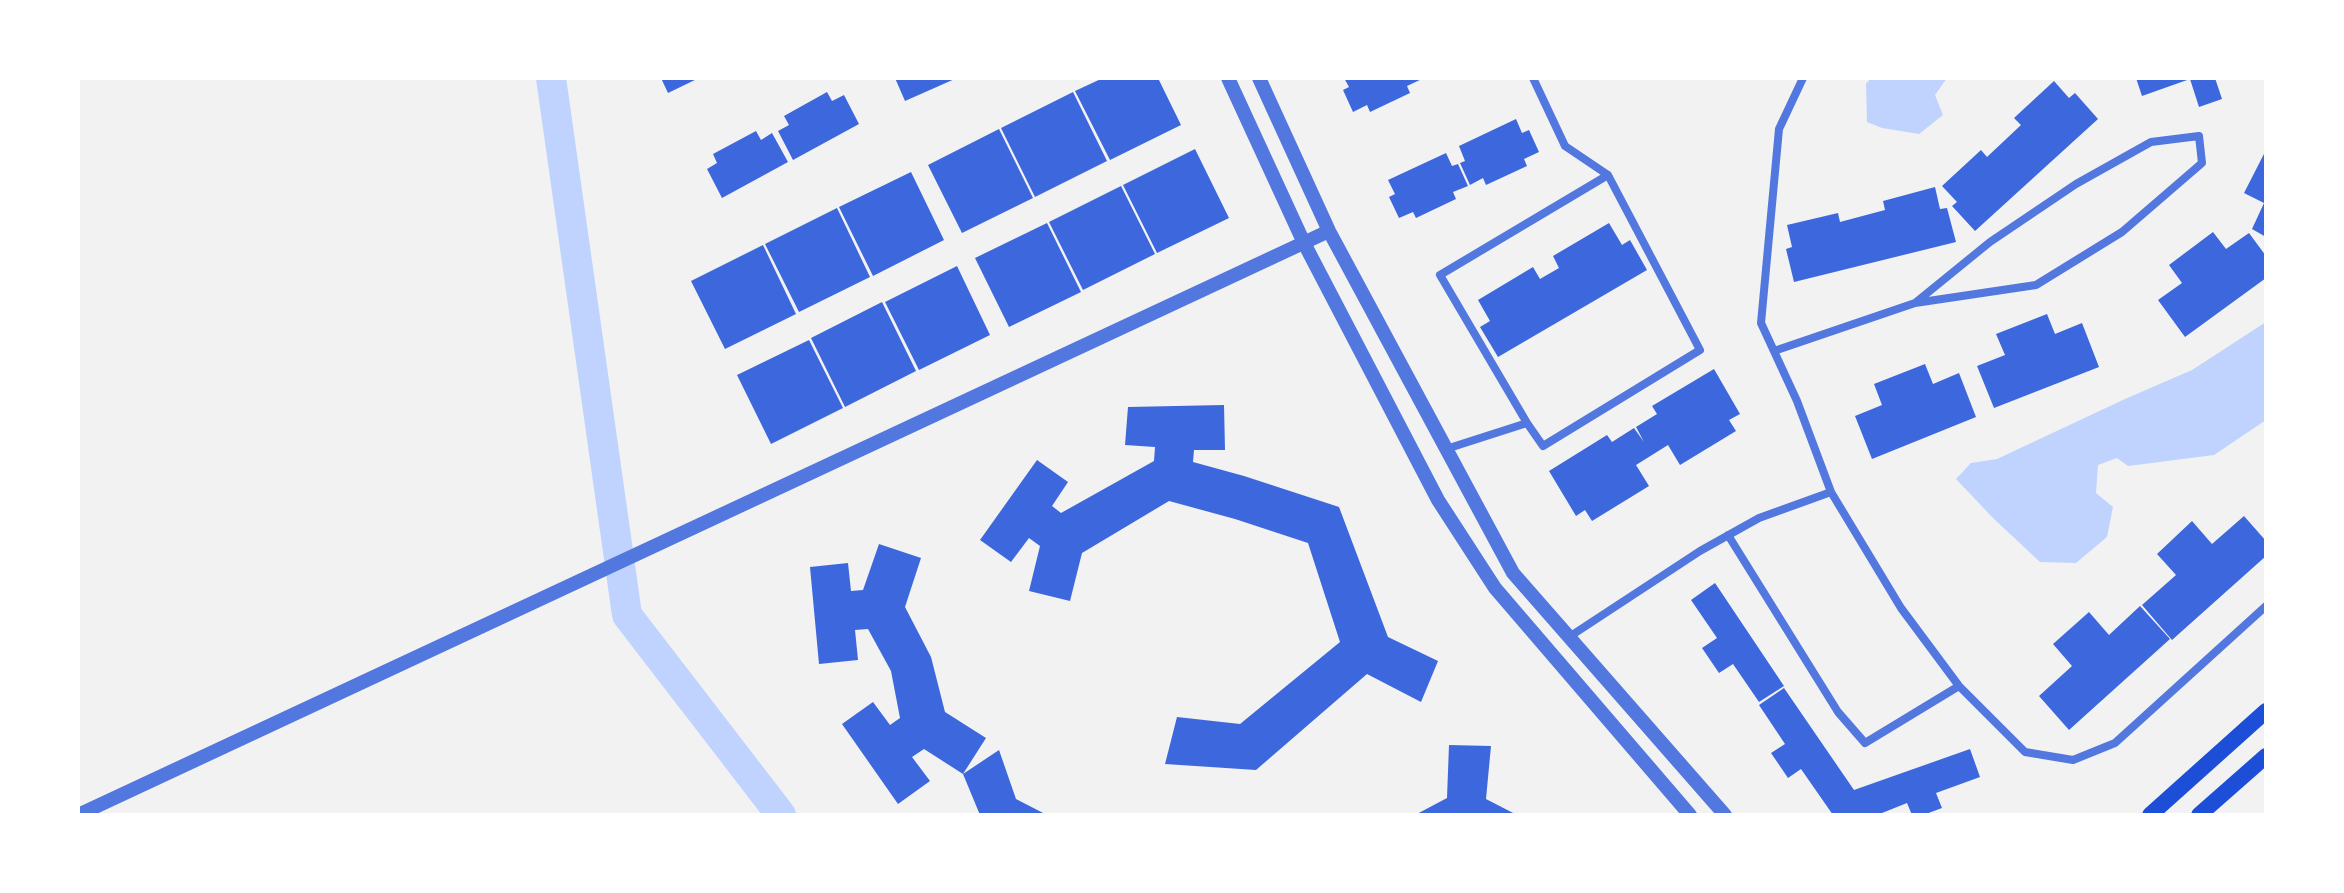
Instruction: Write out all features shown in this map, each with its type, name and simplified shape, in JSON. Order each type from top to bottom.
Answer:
[{"type":"main road","points":[[2150,815],[2266,711]]},
{"type":"main road","points":[[2199,815],[2266,756]]},
{"type":"street","points":[[1228,78],[1304,243],[1438,500],[1495,588],[1690,815]]},
{"type":"street","points":[[1259,78],[1329,231],[1513,573],[1725,815]]},
{"type":"street","points":[[1533,78],[1565,146],[1608,175],[1700,350],[1543,446],[1440,275],[1608,175]]},
{"type":"street","points":[[1803,78],[1779,129],[1761,323],[1797,401],[1831,492],[1901,608],[1959,686],[2025,752],[2073,760],[2115,743],[2266,606]]},
{"type":"street","points":[[1774,351],[1915,303],[2036,285],[2122,232],[2202,163],[2199,136],[2151,142],[2076,184],[1990,242],[1915,303]]},
{"type":"street","points":[[78,815],[1329,231]]},
{"type":"street","points":[[1446,449],[1527,423]]},
{"type":"street","points":[[1569,637],[1728,535],[1759,518],[1831,492]]},
{"type":"street","points":[[1728,535],[1838,712],[1865,743],[1959,686]]},
{"type":"water","points":[[1871,78],[1947,78],[1935,95],[1943,115],[1919,134],[1882,128],[1867,122],[1866,84]]},
{"type":"water","points":[[2266,322],[2266,420],[2214,455],[2128,466],[2117,458],[2098,465],[2096,493],[2113,507],[2107,537],[2076,563],[2040,562],[1956,479],[1971,463],[1997,459],[2192,370]]},
{"type":"building","points":[[661,78],[699,78],[668,93]]},
{"type":"building","points":[[895,78],[957,78],[905,101]]},
{"type":"building","points":[[1103,78],[1158,78],[1181,125],[1110,160],[1075,91]]},
{"type":"building","points":[[1344,78],[1424,78],[1407,86],[1410,93],[1370,112],[1367,105],[1353,112],[1343,90],[1349,87]]},
{"type":"building","points":[[2136,78],[2215,78],[2222,99],[2199,107],[2190,79],[2142,96]]},
{"type":"building","points":[[2054,81],[2069,98],[2075,93],[2098,119],[1975,231],[1952,206],[1957,202],[1942,186],[1981,150],[1987,157],[2021,125],[2014,118]]},
{"type":"building","points":[[827,92],[832,101],[844,95],[859,124],[793,160],[778,131],[789,125],[784,116]]},
{"type":"building","points":[[1073,92],[1107,161],[1035,197],[1001,128]]},
{"type":"building","points":[[1516,119],[1522,133],[1529,130],[1539,152],[1524,159],[1527,166],[1486,185],[1483,178],[1470,185],[1460,163],[1465,161],[1459,146]]},
{"type":"building","points":[[999,129],[1033,198],[962,233],[928,165]]},
{"type":"building","points":[[756,131],[761,140],[772,133],[788,162],[722,198],[707,169],[717,163],[713,154]]},
{"type":"building","points":[[1195,149],[1229,218],[1157,253],[1123,185]]},
{"type":"building","points":[[2266,150],[2266,237],[2252,229],[2264,203],[2244,193]]},
{"type":"building","points":[[1446,153],[1452,166],[1458,164],[1468,186],[1453,192],[1456,199],[1416,218],[1413,212],[1399,218],[1389,197],[1395,194],[1388,180]]},
{"type":"building","points":[[911,172],[944,240],[873,276],[839,207]]},
{"type":"building","points":[[1121,186],[1155,254],[1083,290],[1049,222]]},
{"type":"building","points":[[1935,187],[1940,209],[1947,208],[1956,242],[1794,282],[1786,249],[1792,247],[1787,225],[1838,213],[1840,222],[1885,210],[1883,201]]},
{"type":"building","points":[[837,208],[870,277],[799,312],[765,244]]},
{"type":"building","points":[[1047,223],[1081,292],[1009,327],[975,258]]},
{"type":"building","points":[[1609,223],[1622,245],[1630,240],[1647,270],[1498,357],[1480,327],[1490,321],[1478,300],[1533,267],[1540,279],[1559,268],[1553,256]]},
{"type":"building","points":[[2213,232],[2226,249],[2249,233],[2266,256],[2266,278],[2185,337],[2158,300],[2182,283],[2169,265]]},
{"type":"building","points":[[763,245],[796,314],[725,349],[691,281]]},
{"type":"building","points":[[957,266],[990,335],[919,370],[885,302]]},
{"type":"building","points":[[882,302],[916,371],[845,407],[811,338]]},
{"type":"building","points":[[2047,314],[2055,334],[2082,323],[2099,367],[1994,408],[1977,366],[2005,355],[1996,334]]},
{"type":"building","points":[[809,340],[843,408],[771,444],[737,375]]},
{"type":"building","points":[[1925,364],[1933,384],[1959,373],[1976,417],[1872,459],[1855,416],[1882,405],[1874,384]]},
{"type":"building","points":[[1714,369],[1740,414],[1729,420],[1736,431],[1680,465],[1668,445],[1636,465],[1649,486],[1592,521],[1585,510],[1576,516],[1549,471],[1607,435],[1612,442],[1634,428],[1644,442],[1636,427],[1657,414],[1652,406]]},
{"type":"building","points":[[1224,405],[1225,450],[1194,450],[1193,462],[1339,507],[1388,637],[1438,661],[1421,702],[1367,674],[1256,770],[1165,764],[1177,717],[1240,724],[1340,642],[1308,543],[1169,501],[1082,553],[1070,601],[1029,591],[1040,546],[1029,538],[1011,562],[980,540],[1037,460],[1068,482],[1052,506],[1061,513],[1154,461],[1155,447],[1125,445],[1128,407]]},
{"type":"building","points":[[2244,516],[2266,541],[2266,556],[2172,640],[2142,605],[2176,575],[2157,554],[2192,521],[2212,544]]},
{"type":"building","points":[[879,544],[921,558],[905,607],[931,657],[945,712],[986,738],[963,774],[924,749],[912,757],[930,781],[898,804],[842,724],[873,702],[890,725],[900,718],[891,671],[868,629],[855,630],[858,660],[819,664],[810,567],[848,563],[851,591],[863,590]]},
{"type":"building","points":[[1715,583],[1784,686],[1759,702],[1733,664],[1719,673],[1702,648],[1717,638],[1691,600]]},
{"type":"building","points":[[2140,606],[2170,639],[2069,730],[2039,696],[2072,666],[2053,644],[2089,612],[2109,635]]},
{"type":"building","points":[[1784,688],[1854,790],[1970,749],[1980,777],[1936,793],[1942,808],[1923,815],[1912,815],[1907,803],[1877,815],[1833,815],[1801,769],[1788,778],[1771,753],[1785,744],[1759,705]]},
{"type":"building","points":[[1449,745],[1491,746],[1486,799],[1517,815],[1415,815],[1447,798]]},
{"type":"building","points":[[999,750],[1016,799],[1047,815],[980,815],[963,774]]},
{"type":"waterway","points":[[551,78],[627,615],[781,815]]}]
